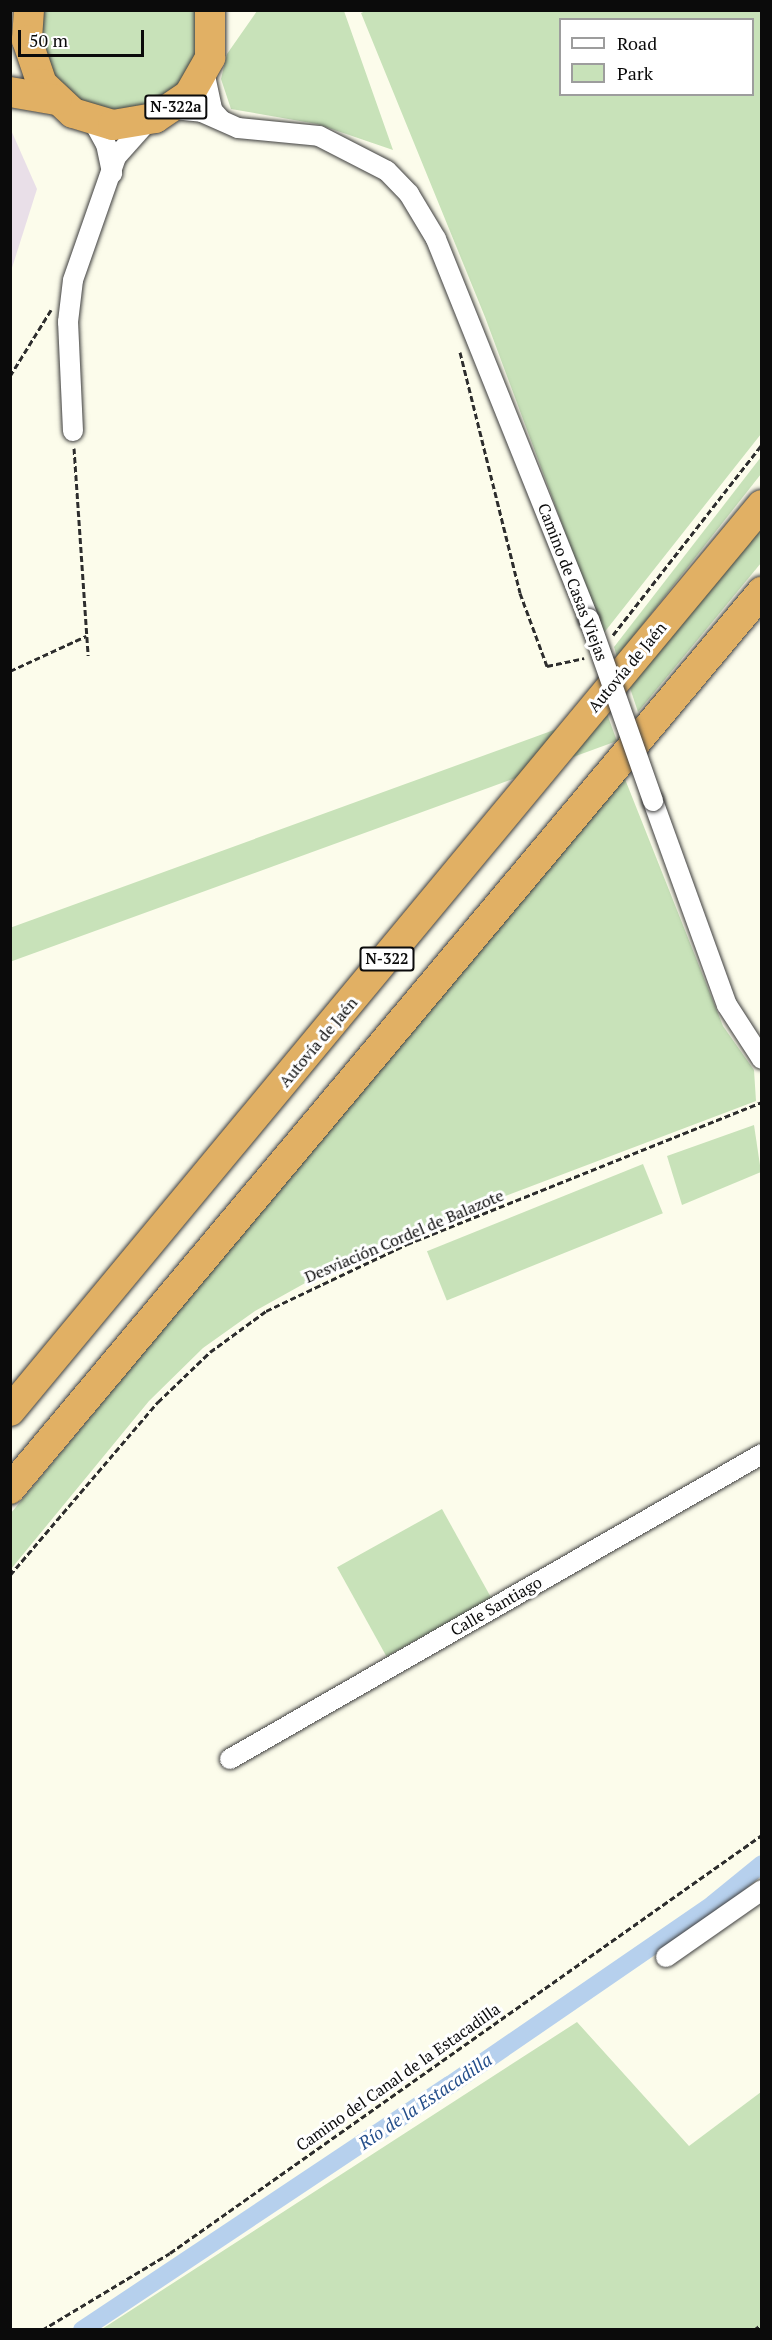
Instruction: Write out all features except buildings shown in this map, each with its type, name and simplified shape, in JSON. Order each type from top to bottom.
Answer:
[{"type":"highway","points":[[207,64],[210,10]]},
{"type":"highway","name":"N-322a","points":[[10,92],[56,100],[93,121],[113,125],[161,114],[207,64],[234,10]]},
{"type":"highway","name":"N-322a","points":[[10,65],[29,12]]},
{"type":"highway","name":"N-322a","points":[[29,12],[33,65],[56,100]]},
{"type":"highway","name":"Autovía de Jaén","points":[[10,1412],[762,505]]},
{"type":"highway","name":"N-322","points":[[10,1489],[762,592]]},
{"type":"street","points":[[207,64],[212,110],[221,120]]},
{"type":"street","points":[[73,431],[68,322],[73,280],[112,173],[126,142],[161,114]]},
{"type":"street","name":"Camino de Casas Viejas","points":[[161,114],[221,120],[238,128],[319,135],[354,150],[409,194],[436,239],[589,619],[728,1005],[762,1059]]},
{"type":"street","points":[[93,121],[106,144],[112,173]]},
{"type":"street","name":"Calle Santiago","points":[[230,1759],[762,1454]]},
{"type":"street","points":[[666,1957],[762,1890]]},
{"type":"path","points":[[10,376],[73,280]]},
{"type":"path","points":[[73,431],[88,656]]},
{"type":"path","points":[[10,671],[86,636]]},
{"type":"path","name":"Desviación Cordel de Balazote","points":[[10,1575],[158,1402],[210,1352],[266,1311],[407,1244],[762,1102]]},
{"type":"path","name":"Camino del Canal de la Estacadilla","points":[[42,2330],[170,2253],[762,1835]]},
{"type":"path","points":[[754,2330],[762,2324]]},
{"type":"shaded area","points":[[10,130],[37,189],[11,271]]},
{"type":"green space","points":[[368,10],[761,11],[761,434],[603,634],[485,317],[361,13]]},
{"type":"green space","points":[[42,11],[197,11],[199,46],[190,72],[172,93],[148,107],[121,112],[93,108],[69,95],[50,74],[40,51]]},
{"type":"green space","points":[[257,11],[344,11],[393,150],[317,124],[231,109],[221,79],[227,54]]},
{"type":"green space","points":[[761,457],[761,474],[617,657],[614,647]]},
{"type":"green space","points":[[761,520],[761,563],[638,712],[628,682]]},
{"type":"green space","points":[[606,711],[617,741],[10,962],[10,928]]},
{"type":"green space","points":[[623,774],[723,1026],[754,1070],[756,1101],[368,1248],[255,1311],[203,1348],[149,1401],[11,1569],[11,1513]]},
{"type":"green space","points":[[754,1125],[761,1172],[682,1205],[667,1156]]},
{"type":"green space","points":[[643,1164],[663,1213],[447,1300],[427,1251]]},
{"type":"green space","points":[[442,1509],[491,1598],[386,1656],[337,1567]]},
{"type":"green space","points":[[577,2022],[689,2146],[761,2092],[761,2329],[102,2329]]},
{"type":"waterway","name":"Río de la Estacadilla","points":[[82,2330],[450,2085],[713,1904],[762,1864]]}]
